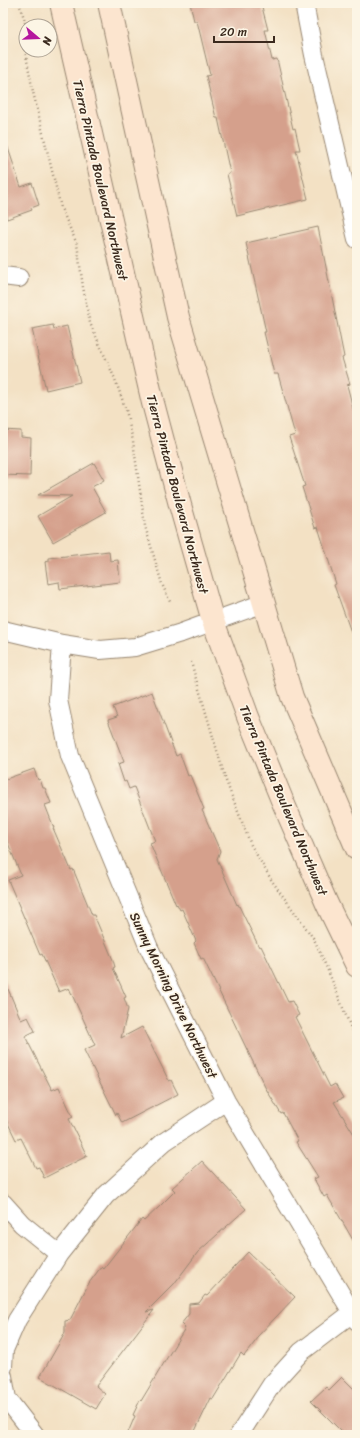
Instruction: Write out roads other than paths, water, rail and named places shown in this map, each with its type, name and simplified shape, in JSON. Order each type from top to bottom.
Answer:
[{"type":"main road","name":"Tierra Pintada Boulevard Northwest","points":[[61,3],[153,403],[213,622],[248,717],[282,800],[327,904],[357,966]]},
{"type":"main road","points":[[109,3],[178,317],[292,697],[357,849]]},
{"type":"street","points":[[304,3],[314,55],[357,239]]},
{"type":"street","points":[[3,630],[62,644],[100,650],[135,647],[213,622],[264,603]]},
{"type":"street","name":"Sunny Morning Drive Northwest","points":[[62,644],[58,700],[70,756],[149,948],[226,1102],[354,1317]]},
{"type":"street","points":[[3,1367],[4,1350],[17,1320],[59,1254],[106,1195],[164,1142],[226,1102]]},
{"type":"street","points":[[3,1203],[22,1224],[59,1254]]},
{"type":"street","points":[[238,1435],[272,1384],[301,1352],[354,1317]]},
{"type":"street","points":[[3,1376],[7,1399],[35,1435]]}]
